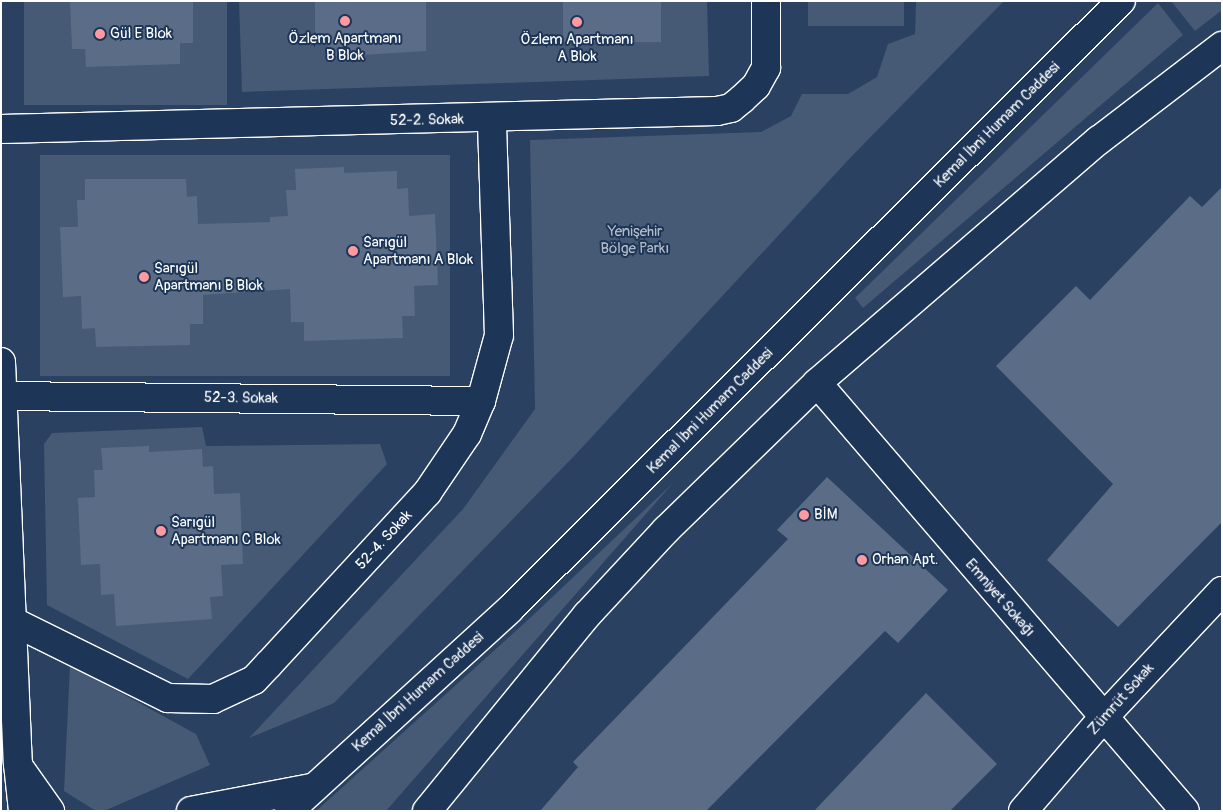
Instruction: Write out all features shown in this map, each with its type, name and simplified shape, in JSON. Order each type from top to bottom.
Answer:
[{"type":"street","name":"52-2. Sokak","points":[[1,130],[691,114],[731,108],[756,86],[766,68],[766,1]]},
{"type":"street","name":"Kemal İbni Humam Caddesi","points":[[289,811],[509,610],[1121,1]]},
{"type":"street","points":[[426,811],[587,615],[666,530],[817,383],[1099,140],[1222,46]]},
{"type":"street","name":"52-4. Sokak","points":[[12,621],[168,698],[213,699],[234,692],[269,664],[428,493],[467,434],[481,401],[499,335],[492,119]]},
{"type":"street","points":[[1,362],[12,621],[1,730]]},
{"type":"street","name":"Emniyet Sokağı","points":[[817,383],[1103,718],[1185,811]]},
{"type":"street","name":"52-3. Sokak","points":[[2,396],[481,401]]},
{"type":"street","name":"Zümrüt Sokak","points":[[1024,811],[1103,718],[1222,590]]},
{"type":"street","points":[[8,669],[23,811]]},
{"type":"street","points":[[18,764],[50,811]]},
{"type":"street","points":[[191,811],[312,788]]},
{"type":"green space","points":[[24,1],[227,1],[227,105],[24,105]]},
{"type":"green space","points":[[239,1],[707,1],[709,76],[242,92]]},
{"type":"green space","points":[[808,1],[904,1],[904,26],[808,26]]},
{"type":"green space","name":"Yenişehir Bölge Parkı","points":[[916,1],[1004,1],[851,157],[577,453],[334,703],[249,738],[463,509],[535,409],[530,140],[761,132],[791,116],[802,94],[848,94],[877,77],[888,44],[915,34]]},
{"type":"green space","points":[[1171,1],[1222,1],[1222,10],[1195,31]]},
{"type":"green space","points":[[1158,3],[1183,35],[863,308],[855,298]]},
{"type":"green space","points":[[40,155],[450,155],[450,376],[40,376]]},
{"type":"green space","points":[[202,427],[206,446],[380,444],[387,464],[188,679],[47,605],[44,444],[52,433]]},
{"type":"green space","points":[[673,483],[386,811],[316,811],[529,619]]},
{"type":"green space","points":[[70,665],[196,734],[210,765],[104,811],[96,811],[64,791]]},
{"type":"building","name":"Gül E Blok","points":[[70,1],[193,1],[193,43],[180,43],[180,64],[86,67],[85,49],[72,49]]},
{"type":"building","name":"Özlem Apartmanı B Blok","points":[[315,1],[426,1],[426,51],[329,57],[328,38],[315,38]]},
{"type":"building","name":"Özlem Apartmanı A Blok","points":[[563,1],[661,1],[661,42],[563,42]]},
{"type":"building","points":[[344,167],[344,173],[397,171],[397,189],[408,188],[409,216],[435,214],[438,285],[414,286],[415,316],[402,316],[403,338],[304,341],[304,322],[291,322],[290,289],[203,295],[203,324],[190,324],[190,345],[96,347],[95,328],[82,329],[81,296],[63,297],[60,227],[78,227],[77,200],[85,200],[85,179],[186,179],[187,197],[197,196],[198,224],[270,222],[270,217],[288,216],[286,190],[296,190],[295,169]]},
{"type":"building","points":[[1222,187],[1222,522],[1118,627],[1047,560],[1113,484],[996,366],[1076,286],[1090,300],[1190,196],[1202,207]]},
{"type":"building","name":"Sarıgül Apartmanı C Blok","points":[[149,446],[149,452],[202,449],[203,467],[213,466],[214,494],[240,493],[243,564],[221,565],[223,596],[210,597],[212,619],[116,626],[114,594],[101,595],[100,564],[81,565],[78,498],[95,497],[94,470],[103,470],[101,448]]},
{"type":"building","points":[[827,477],[948,590],[898,643],[885,631],[706,811],[540,811],[578,767],[573,762],[788,539],[777,530]]},
{"type":"building","points":[[926,693],[997,764],[950,811],[814,811]]},
{"type":"place","name":"Özlem Apartmanı B Blok","points":[[345,21]]},
{"type":"place","name":"Özlem Apartmanı A Blok","points":[[577,22]]},
{"type":"place","name":"Gül E Blok","points":[[100,34]]},
{"type":"place","name":"Sarıgül Apartmanı A Blok","points":[[353,251]]},
{"type":"place","name":"Sarıgül Apartmanı B Blok","points":[[144,277]]},
{"type":"place","name":"BİM","points":[[804,515]]},
{"type":"place","name":"Sarıgül Apartmanı C Blok","points":[[161,531]]},
{"type":"place","name":"Orhan Apt.","points":[[862,560]]}]
